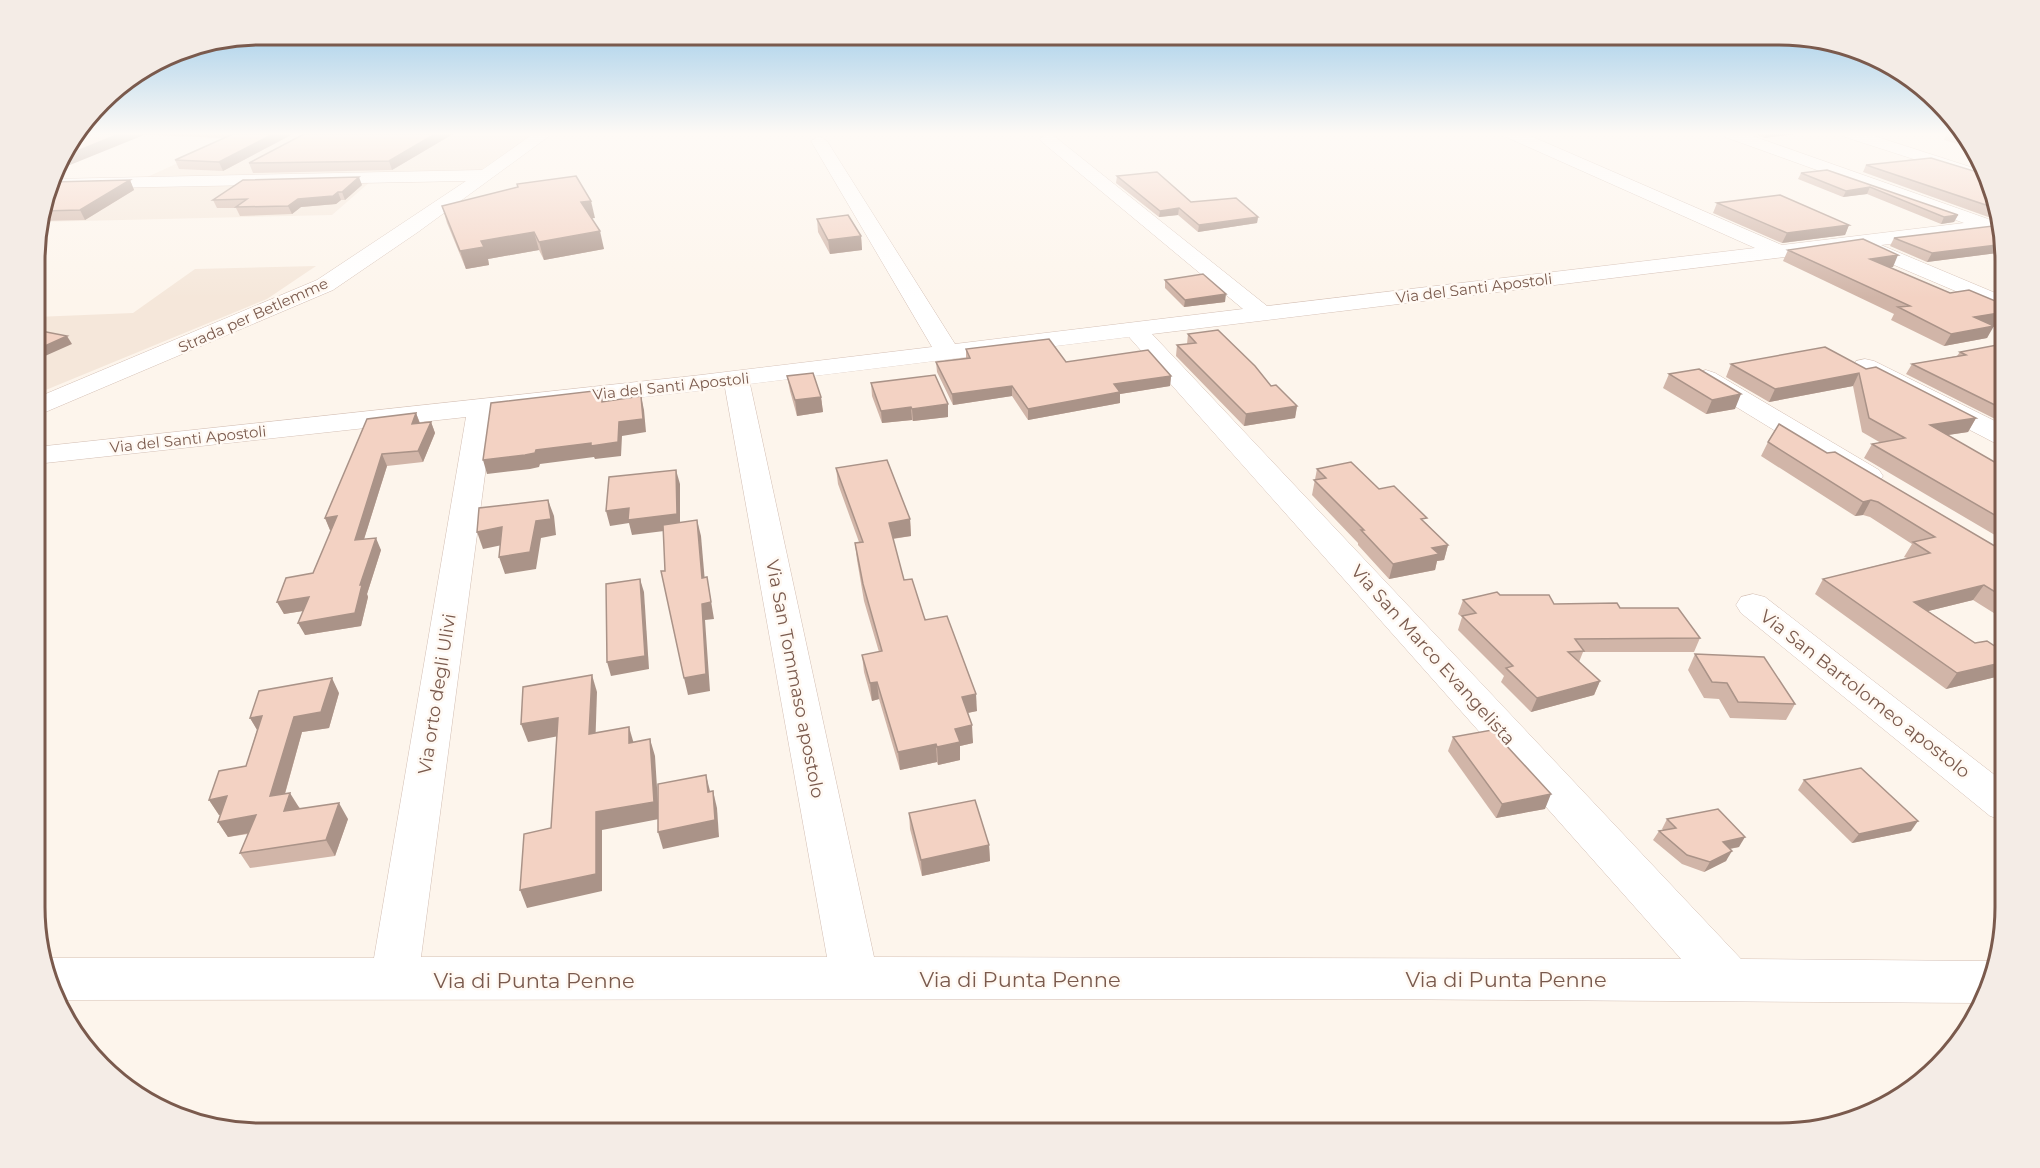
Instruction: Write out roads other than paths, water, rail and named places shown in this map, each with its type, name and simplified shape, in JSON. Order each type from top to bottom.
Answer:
[{"type":"street","name":"Strada per Betlemme","points":[[45,404],[325,285],[466,189]]},
{"type":"street","points":[[848,189],[941,338],[947,353]]},
{"type":"street","points":[[1110,189],[1262,313]]},
{"type":"street","points":[[1636,189],[1780,252]]},
{"type":"street","points":[[1889,189],[1992,224]]},
{"type":"street","name":"Via del Santi Apostoli","points":[[45,455],[736,379],[1992,225]]},
{"type":"street","points":[[1868,247],[1995,301]]},
{"type":"street","name":"Via San Marco Evangelista","points":[[1136,330],[1730,980]]},
{"type":"street","points":[[1865,366],[1995,432]]},
{"type":"street","points":[[1706,378],[1895,492]]},
{"type":"street","name":"Via San Tommaso apostolo","points":[[736,379],[855,980]]},
{"type":"street","name":"Via orto degli Ulivi","points":[[394,980],[481,407]]},
{"type":"street","name":"Via San Bartolomeo apostolo","points":[[1753,605],[1995,798]]},
{"type":"street","name":"Via di Punta Penne","points":[[57,979],[1982,982]]}]
